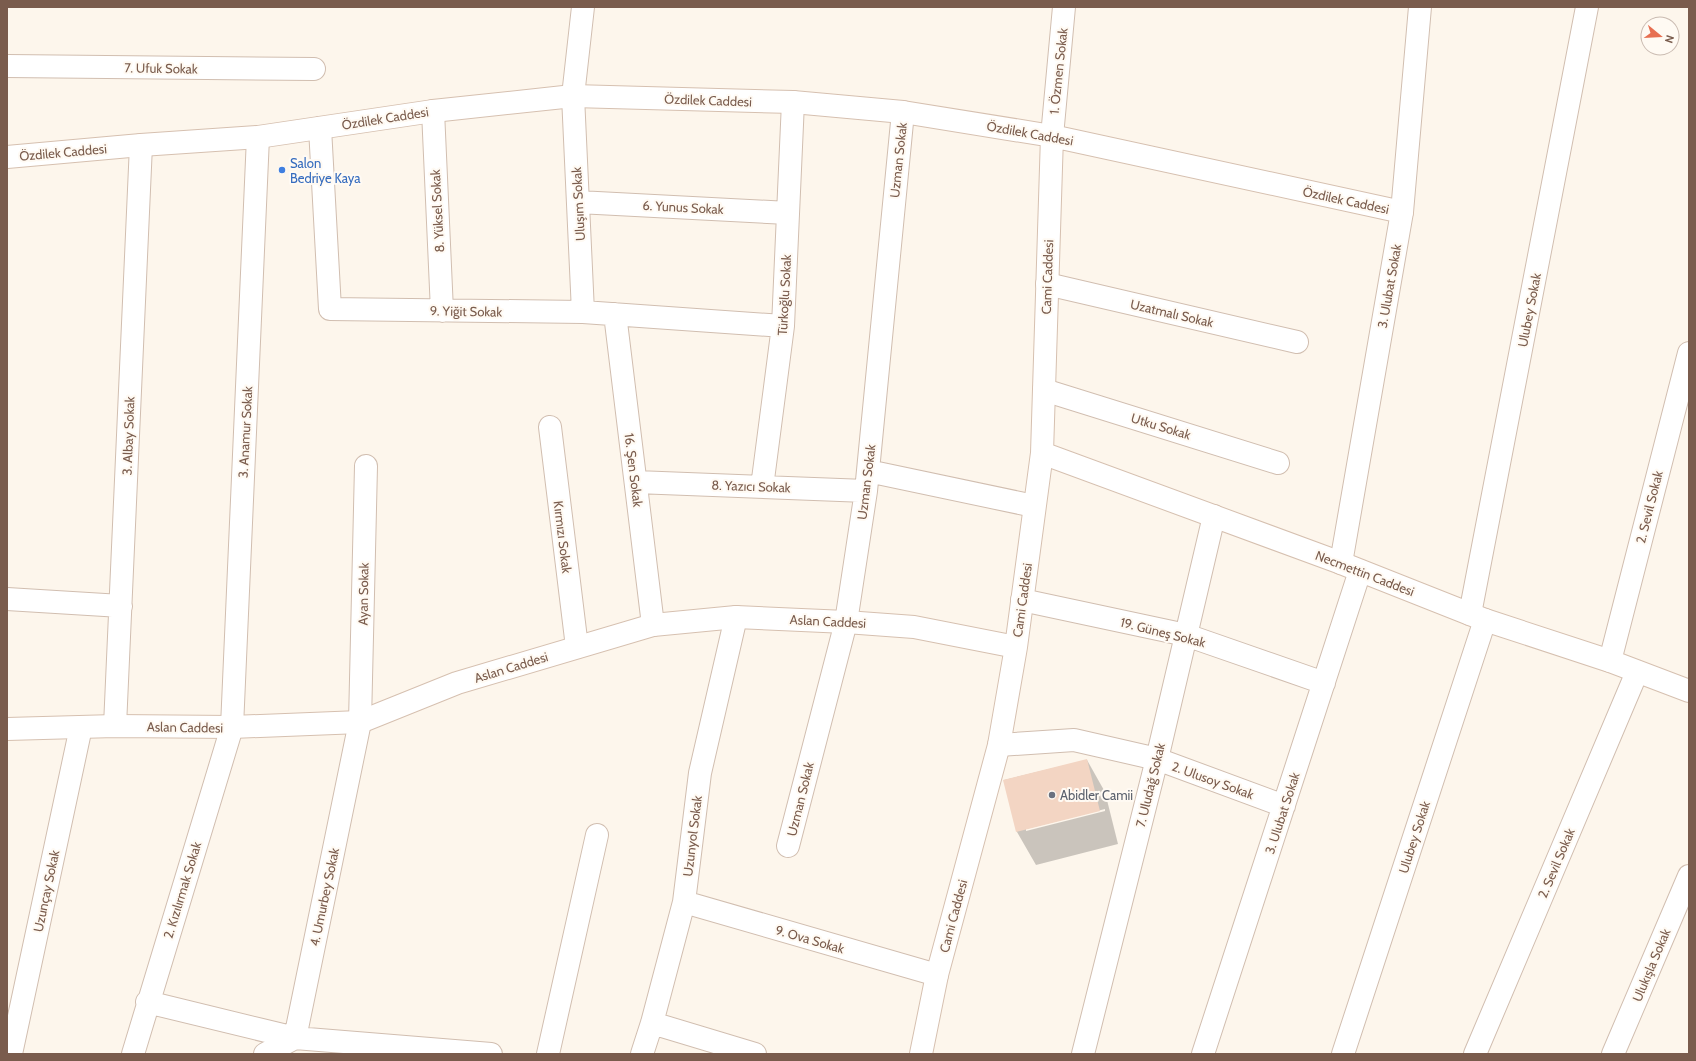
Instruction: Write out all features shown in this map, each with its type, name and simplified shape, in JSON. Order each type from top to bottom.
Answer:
[{"type":"street","name":"Uluşım Sokak","points":[[583,7],[573,96],[583,312]]},
{"type":"street","name":"1. Özmen Sokak","points":[[1052,136],[1064,7]]},
{"type":"street","name":"3. Ulubat Sokak","points":[[1203,1054],[1324,683],[1351,567],[1402,212],[1420,7]]},
{"type":"street","name":"Ulubey Sokak","points":[[1343,1054],[1478,617],[1587,7]]},
{"type":"street","name":"7. Ufuk Sokak","points":[[7,66],[314,69]]},
{"type":"street","name":"Özdilek Caddesi","points":[[7,157],[258,137],[433,111],[573,96],[793,102],[903,112],[1052,136],[1402,212]]},
{"type":"street","name":"Türkoğlu Sokak","points":[[762,487],[783,326],[793,102]]},
{"type":"street","name":"8. Yüksel Sokak","points":[[433,111],[442,311]]},
{"type":"street","name":"Uzman Sokak","points":[[788,846],[846,622],[867,481],[903,112]]},
{"type":"street","name":"9. Yiğit Sokak","points":[[320,128],[330,309],[583,312],[783,326]]},
{"type":"street","name":"Cami Caddesi","points":[[921,1054],[937,975],[999,745],[1016,647],[1042,453],[1052,136]]},
{"type":"street","name":"3. Anamur Sokak","points":[[232,727],[258,137]]},
{"type":"street","name":"3. Albay Sokak","points":[[115,726],[141,146]]},
{"type":"street","name":"6. Yunus Sokak","points":[[578,202],[788,213]]},
{"type":"street","name":"Uzatmalı Sokak","points":[[1047,284],[1296,342]]},
{"type":"street","name":"16. Şen Sokak","points":[[614,314],[653,625]]},
{"type":"street","name":"2. Sevil Sokak","points":[[1610,661],[1689,353]]},
{"type":"street","name":"Utku Sokak","points":[[1044,390],[1278,463]]},
{"type":"street","name":"Kırmızı Sokak","points":[[550,426],[577,647]]},
{"type":"street","name":"Necmettin Caddesi","points":[[1042,453],[1351,567],[1478,617],[1689,689]]},
{"type":"street","name":"Ayan Sokak","points":[[360,722],[366,466]]},
{"type":"street","name":"8. Yazıcı Sokak","points":[[636,482],[762,487],[867,481],[1034,506]]},
{"type":"street","name":"7. Uludağ Sokak","points":[[1083,1054],[1157,759],[1214,516]]},
{"type":"street","points":[[7,599],[121,606]]},
{"type":"street","name":"19. Güneş Sokak","points":[[1022,600],[1186,635],[1324,683]]},
{"type":"street","name":"Aslan Caddesi","points":[[7,729],[115,726],[232,727],[360,722],[457,683],[653,625],[736,617],[914,627],[1016,647]]},
{"type":"street","name":"Uzunyol Sokak","points":[[642,1054],[652,1023],[684,902],[700,773],[736,617]]},
{"type":"street","name":"2. Sevil Sokak","points":[[1475,1054],[1637,672]]},
{"type":"street","name":"4. Umurbey Sokak","points":[[295,1038],[360,722]]},
{"type":"street","name":"Uzunçay Sokak","points":[[11,1054],[81,727]]},
{"type":"street","name":"2. Kızılırmak Sokak","points":[[133,1054],[147,1002],[232,727]]},
{"type":"street","name":"2. Ulusoy Sokak","points":[[999,745],[1074,740],[1157,759],[1284,806]]},
{"type":"street","points":[[548,1054],[597,835]]},
{"type":"street","name":"Ulukışla Sokak","points":[[1613,1054],[1689,876]]},
{"type":"street","name":"9. Ova Sokak","points":[[684,902],[937,975]]},
{"type":"street","points":[[147,1002],[295,1038],[491,1054]]},
{"type":"street","points":[[652,1023],[755,1054]]},
{"type":"street","points":[[265,1054],[295,1038]]},
{"type":"building","name":"Abidler Camii","points":[[1087,759],[1100,811],[1016,832],[1003,780]]},
{"type":"place","name":"Salon Bedriye Kaya","points":[[282,170]]},
{"type":"place","name":"Abidler Camii","points":[[1052,795]]}]
